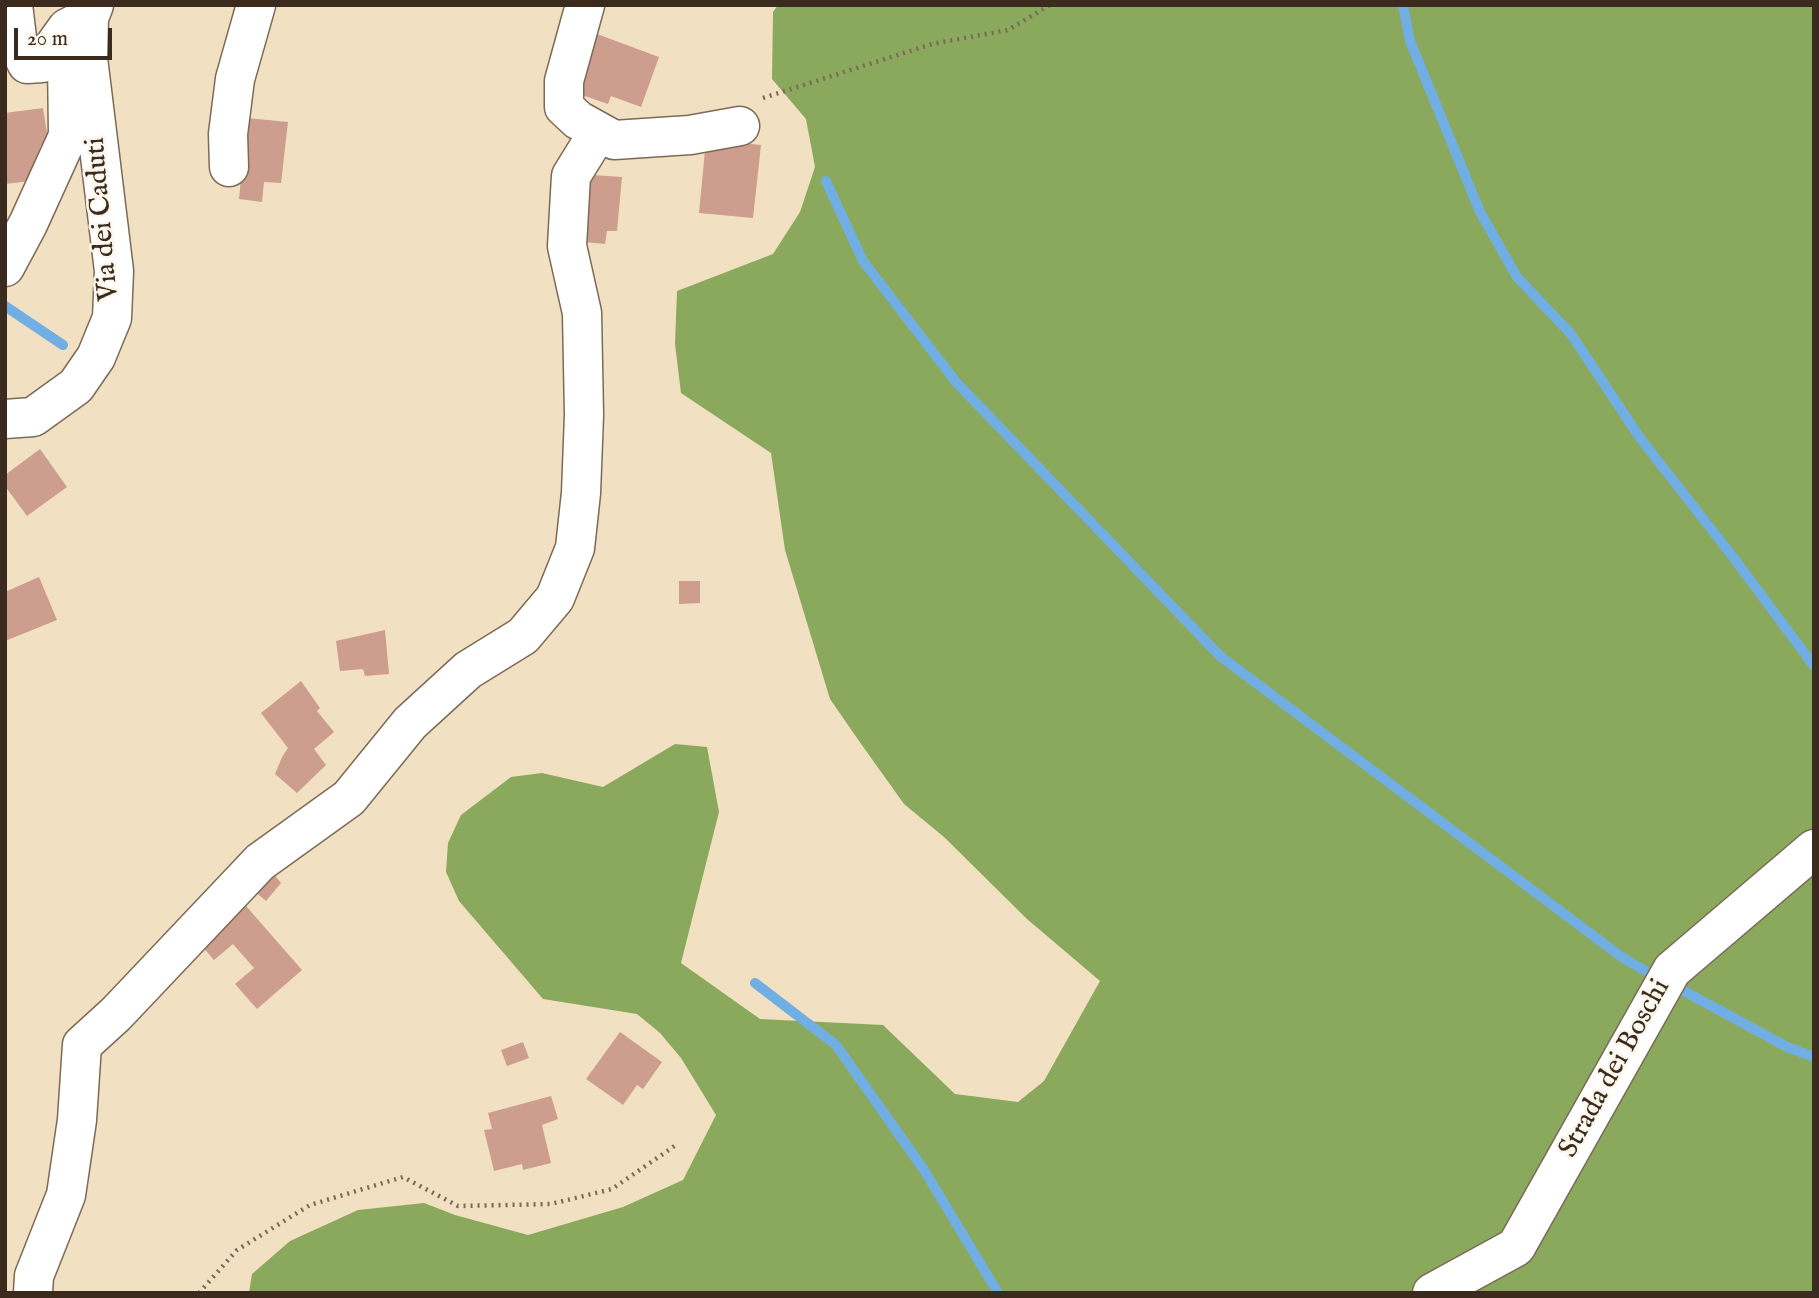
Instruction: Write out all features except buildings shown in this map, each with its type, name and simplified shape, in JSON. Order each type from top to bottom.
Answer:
[{"type":"street","points":[[13,5],[18,46],[27,64],[42,63],[84,17]]},
{"type":"street","points":[[229,167],[228,134],[235,79],[256,5]]},
{"type":"street","points":[[585,5],[564,81],[564,107],[578,120],[614,140],[690,135],[747,114]]},
{"type":"street","points":[[5,267],[28,224],[68,135],[84,17]]},
{"type":"street","name":"Via dei Caduti","points":[[5,419],[33,417],[76,386],[96,357],[112,318],[114,271],[84,17]]},
{"type":"street","points":[[33,1293],[34,1276],[66,1195],[77,1119],[82,1045],[116,1014],[260,862],[349,798],[410,723],[468,670],[523,636],[555,598],[575,548],[581,493],[584,415],[582,313],[567,246],[571,176],[597,134]]},
{"type":"street","name":"Strada dei Boschi","points":[[1432,1293],[1516,1247],[1672,970],[1814,849]]},
{"type":"path","points":[[747,114],[932,44],[1008,30],[1050,5]]},
{"type":"path","points":[[200,1293],[237,1250],[310,1205],[403,1177],[458,1206],[551,1204],[612,1189],[676,1145]]},
{"type":"green space","points":[[778,5],[1814,5],[1814,1293],[249,1293],[252,1274],[290,1241],[358,1210],[424,1203],[455,1215],[528,1235],[623,1207],[683,1180],[716,1115],[681,1058],[660,1033],[637,1014],[543,999],[459,901],[446,872],[448,843],[461,815],[511,777],[542,773],[603,787],[675,744],[707,747],[719,812],[681,963],[760,1019],[883,1025],[955,1094],[1018,1102],[1044,1081],[1100,981],[1027,919],[944,837],[904,804],[859,741],[830,699],[785,550],[771,453],[681,393],[675,344],[677,291],[773,254],[800,212],[815,167],[806,119],[772,79],[773,12]]},
{"type":"waterway","points":[[1403,5],[1410,41],[1480,212],[1517,277],[1571,334],[1640,438],[1814,666]]},
{"type":"waterway","points":[[826,181],[863,261],[956,382],[1220,656],[1623,958],[1658,978]]},
{"type":"waterway","points":[[5,306],[63,345]]},
{"type":"waterway","points":[[755,983],[836,1045],[924,1170],[998,1293]]},
{"type":"waterway","points":[[1671,984],[1787,1047],[1814,1057]]}]
